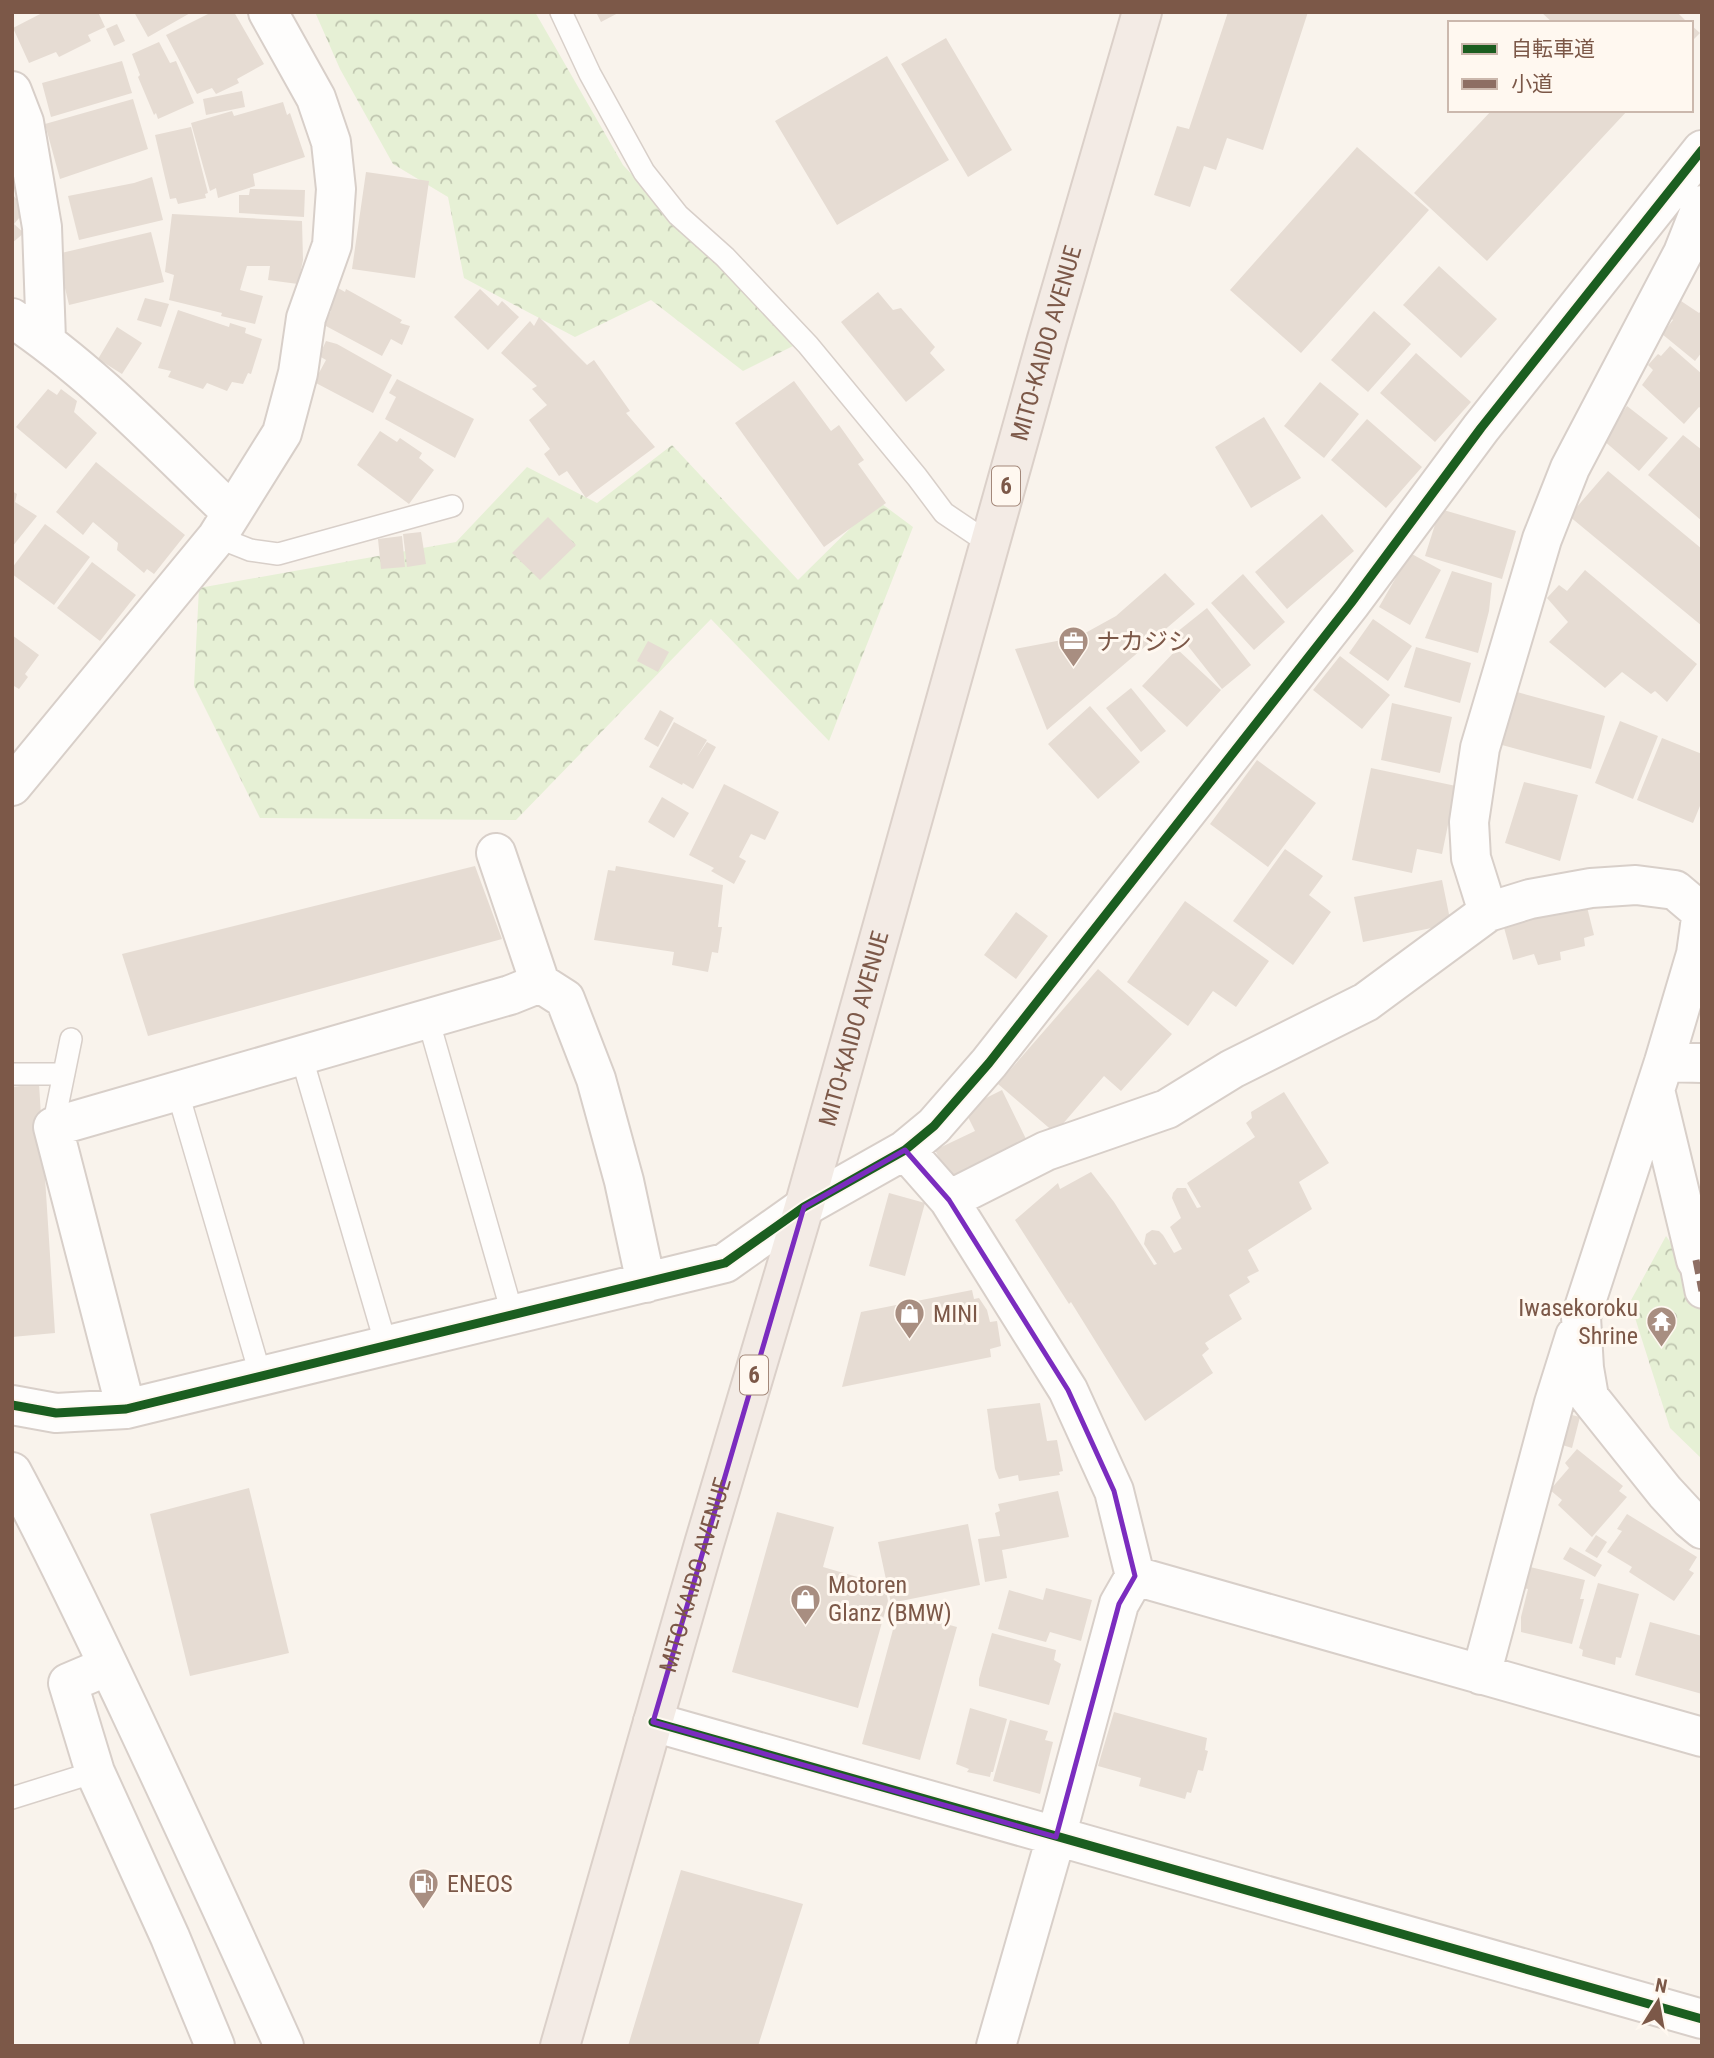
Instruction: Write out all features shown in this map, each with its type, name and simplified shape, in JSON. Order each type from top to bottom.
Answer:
[{"type":"highway","name":"MITO-KAIDO AVENUE","points":[[560,2046],[804,1207],[1047,339],[1142,12]]},
{"type":"street","points":[[12,786],[224,524],[282,433],[298,373],[306,318],[332,245],[336,189],[331,142],[316,98],[268,12]]},
{"type":"street","points":[[12,91],[23,122],[42,227],[46,340]]},
{"type":"street","points":[[12,1405],[56,1413],[126,1409],[724,1263],[804,1207],[905,1150],[934,1126],[998,1052],[1352,603],[1480,428],[1702,150]]},
{"type":"street","points":[[1488,912],[1471,858],[1469,822],[1480,748],[1542,539],[1570,468],[1684,253],[1702,205]]},
{"type":"street","points":[[12,318],[46,340],[108,394],[224,524]]},
{"type":"street","points":[[496,853],[540,983],[565,999],[596,1079],[624,1181],[646,1283]]},
{"type":"street","points":[[949,1200],[1046,1151],[1167,1109],[1232,1069],[1366,1002],[1488,912],[1530,899],[1591,888],[1636,885],[1675,890],[1701,912],[1699,953],[1554,1403],[1481,1675]]},
{"type":"street","points":[[126,1409],[53,1127],[510,995],[540,983]]},
{"type":"street","points":[[1659,1076],[1702,1063]]},
{"type":"street","points":[[1659,1076],[1699,1275]]},
{"type":"street","points":[[905,1150],[949,1200],[1068,1390],[1114,1491],[1135,1576],[1119,1604],[996,2046]]},
{"type":"street","points":[[1581,1317],[1589,1397],[1665,1492],[1702,1529]]},
{"type":"street","points":[[12,1472],[49,1541],[207,1874],[284,2046]]},
{"type":"street","points":[[1135,1576],[1702,1737]]},
{"type":"street","points":[[108,1666],[68,1683],[96,1772],[170,1937],[215,2046]]},
{"type":"street","points":[[653,1722],[1702,2019]]},
{"type":"lane","points":[[561,12],[590,74],[644,172],[678,215],[725,257],[808,345],[944,513],[990,544]]},
{"type":"lane","points":[[224,524],[250,550],[278,554],[452,506]]},
{"type":"lane","points":[[428,1019],[513,1316]]},
{"type":"lane","points":[[53,1127],[71,1040]]},
{"type":"lane","points":[[301,1055],[386,1345]]},
{"type":"lane","points":[[12,1074],[64,1074]]},
{"type":"lane","points":[[177,1090],[261,1377]]},
{"type":"lane","points":[[12,1798],[96,1772]]},
{"type":"highlighted area","points":[[905,1150],[949,1200],[1068,1390],[1114,1491],[1135,1576],[1119,1604],[1056,1837],[653,1722],[804,1207]]},
{"type":"green space","points":[[315,12],[535,12],[623,165],[793,346],[743,371],[651,300],[575,337],[464,278],[448,197],[393,164],[340,69]]},
{"type":"green space","points":[[672,445],[798,580],[878,501],[913,527],[829,741],[711,619],[516,820],[260,818],[194,686],[199,588],[456,542],[527,467],[597,503]]},
{"type":"green space","points":[[1666,1236],[1702,1288],[1702,1459],[1670,1428],[1630,1302]]},
{"type":"building","points":[[44,12],[98,12],[105,27],[88,35],[91,41],[59,57],[56,52],[29,63],[13,28]]},
{"type":"building","points":[[134,12],[192,12],[148,37]]},
{"type":"building","points":[[212,12],[234,12],[264,64],[237,79],[239,83],[216,94],[212,88],[197,94],[166,35]]},
{"type":"building","points":[[596,12],[620,12],[601,22]]},
{"type":"building","points":[[1228,12],[1308,12],[1263,150],[1227,138],[1216,170],[1204,166],[1190,207],[1154,195],[1177,126],[1189,129]]},
{"type":"building","points":[[1541,12],[1677,12],[1686,21],[1551,21]]},
{"type":"building","points":[[117,24],[125,41],[114,46],[106,29]]},
{"type":"building","points":[[1693,27],[1700,33],[1693,40]]},
{"type":"building","points":[[946,38],[1012,150],[968,177],[901,64]]},
{"type":"building","points":[[159,42],[170,63],[176,61],[194,103],[158,119],[138,77],[140,75],[132,54]]},
{"type":"building","points":[[887,56],[949,160],[837,225],[775,121]]},
{"type":"building","points":[[122,61],[132,93],[51,117],[42,83]]},
{"type":"building","points":[[242,91],[245,107],[206,115],[203,99]]},
{"type":"building","points":[[133,99],[148,149],[60,179],[45,124]]},
{"type":"building","points":[[283,102],[287,115],[290,113],[305,157],[253,174],[255,186],[218,198],[216,188],[210,191],[191,123],[232,111],[234,116]]},
{"type":"building","points":[[1490,112],[1626,112],[1487,261],[1414,193]]},
{"type":"building","points":[[191,127],[208,193],[205,194],[206,198],[178,204],[176,198],[170,199],[155,135]]},
{"type":"building","points":[[1357,147],[1429,210],[1301,353],[1230,290]]},
{"type":"building","points":[[366,172],[429,181],[415,278],[352,269]]},
{"type":"building","points":[[152,177],[163,220],[79,240],[68,196]]},
{"type":"building","points":[[250,189],[305,190],[304,217],[239,213],[239,195],[249,195]]},
{"type":"building","points":[[12,194],[26,210],[14,224],[24,233],[12,243]]},
{"type":"building","points":[[172,214],[302,221],[303,260],[298,284],[268,280],[270,266],[247,266],[240,290],[263,296],[255,324],[169,300],[174,275],[165,272]]},
{"type":"building","points":[[151,232],[164,282],[69,305],[57,254]]},
{"type":"building","points":[[1439,266],[1497,319],[1461,358],[1403,305]]},
{"type":"building","points":[[331,284],[345,292],[346,289],[402,320],[400,323],[410,326],[402,345],[391,339],[382,356],[324,325],[331,311],[321,306]]},
{"type":"building","points":[[480,289],[498,306],[502,301],[519,317],[488,350],[454,317]]},
{"type":"building","points":[[878,292],[893,310],[901,308],[935,347],[930,353],[945,370],[906,402],[841,322]]},
{"type":"building","points":[[145,298],[169,304],[161,327],[137,320]]},
{"type":"building","points":[[1681,301],[1699,313],[1702,310],[1702,352],[1695,361],[1662,334],[1673,320],[1668,316]]},
{"type":"building","points":[[178,310],[229,327],[230,323],[246,328],[245,333],[262,339],[251,374],[248,373],[243,384],[232,382],[227,391],[207,383],[203,389],[168,377],[171,371],[158,368]]},
{"type":"building","points":[[1374,311],[1411,344],[1368,392],[1331,360]]},
{"type":"building","points":[[539,317],[587,365],[594,360],[630,411],[626,413],[655,447],[586,498],[567,471],[559,476],[544,454],[550,449],[529,420],[547,405],[532,389],[537,386],[501,353],[530,321],[534,326]]},
{"type":"building","points":[[117,327],[142,343],[122,374],[98,359]]},
{"type":"building","points":[[326,341],[337,344],[392,375],[373,413],[314,382],[326,360],[319,356]]},
{"type":"building","points":[[1670,346],[1702,374],[1702,409],[1699,407],[1684,424],[1642,385],[1653,370],[1648,365]]},
{"type":"building","points":[[1416,353],[1471,402],[1435,442],[1380,393]]},
{"type":"building","points":[[397,379],[474,419],[455,458],[385,419],[396,397],[389,393]]},
{"type":"building","points":[[794,381],[831,431],[839,425],[864,460],[858,464],[886,503],[824,547],[735,423]]},
{"type":"building","points":[[1320,382],[1359,414],[1324,458],[1284,426]]},
{"type":"building","points":[[48,389],[57,395],[61,389],[77,401],[74,412],[97,433],[66,469],[16,427]]},
{"type":"building","points":[[1627,406],[1668,438],[1639,471],[1603,440]]},
{"type":"building","points":[[1264,417],[1301,478],[1251,508],[1215,447]]},
{"type":"building","points":[[1367,419],[1422,467],[1386,508],[1331,460]]},
{"type":"building","points":[[380,431],[397,442],[400,438],[422,453],[419,458],[434,470],[409,504],[357,465]]},
{"type":"building","points":[[1683,435],[1702,450],[1702,521],[1648,475]]},
{"type":"building","points":[[96,462],[185,535],[154,574],[147,569],[144,573],[117,550],[118,543],[93,522],[83,535],[56,512]]},
{"type":"building","points":[[1608,471],[1702,549],[1702,626],[1569,516]]},
{"type":"building","points":[[12,491],[17,494],[15,502],[37,516],[12,547]]},
{"type":"building","points":[[1440,509],[1516,531],[1502,579],[1425,556]]},
{"type":"building","points":[[1322,514],[1354,551],[1287,609],[1255,572]]},
{"type":"building","points":[[548,517],[576,545],[540,580],[512,553]]},
{"type":"building","points":[[45,524],[90,557],[54,605],[12,574],[12,568]]},
{"type":"building","points":[[421,532],[426,564],[407,567],[403,534]]},
{"type":"building","points":[[402,536],[405,567],[381,569],[378,539]]},
{"type":"building","points":[[1410,553],[1441,570],[1410,625],[1379,607]]},
{"type":"building","points":[[92,562],[136,595],[100,641],[57,608]]},
{"type":"building","points":[[1585,570],[1697,664],[1667,702],[1655,691],[1651,694],[1622,672],[1605,688],[1549,642],[1568,622],[1547,598],[1559,585],[1567,591]]},
{"type":"building","points":[[1452,571],[1492,583],[1489,611],[1478,653],[1425,638]]},
{"type":"building","points":[[1165,573],[1195,604],[1047,730],[1015,649],[1078,637],[1116,616]]},
{"type":"building","points":[[1243,574],[1285,622],[1254,650],[1211,603]]},
{"type":"building","points":[[1207,608],[1251,665],[1222,689],[1177,632]]},
{"type":"building","points":[[1373,619],[1412,646],[1388,681],[1349,653]]},
{"type":"building","points":[[12,635],[39,655],[25,674],[28,677],[19,689],[14,686],[12,689]]},
{"type":"building","points":[[648,641],[669,652],[658,672],[637,661]]},
{"type":"building","points":[[1416,647],[1471,663],[1460,703],[1404,687]]},
{"type":"building","points":[[1177,649],[1221,690],[1187,727],[1142,686]]},
{"type":"building","points":[[1340,656],[1390,695],[1362,729],[1313,690]]},
{"type":"building","points":[[1131,688],[1166,731],[1141,752],[1106,708]]},
{"type":"building","points":[[1517,692],[1605,716],[1591,769],[1502,745]]},
{"type":"building","points":[[1392,703],[1452,717],[1440,773],[1381,760]]},
{"type":"building","points":[[1090,706],[1140,762],[1098,799],[1048,744]]},
{"type":"building","points":[[660,710],[674,718],[658,747],[644,739]]},
{"type":"building","points":[[1620,721],[1658,736],[1633,799],[1595,783]]},
{"type":"building","points":[[674,722],[707,740],[697,757],[707,742],[716,747],[693,789],[649,767]]},
{"type":"building","points":[[1662,738],[1702,754],[1702,801],[1693,823],[1637,800]]},
{"type":"building","points":[[1257,760],[1316,803],[1268,867],[1210,824]]},
{"type":"building","points":[[1371,768],[1456,786],[1442,854],[1417,849],[1412,873],[1352,860]]},
{"type":"building","points":[[1524,782],[1578,795],[1560,861],[1505,843]]},
{"type":"building","points":[[724,784],[779,812],[765,840],[751,834],[739,857],[746,861],[734,884],[711,871],[714,868],[689,855]]},
{"type":"building","points":[[662,797],[689,813],[674,838],[648,822]]},
{"type":"building","points":[[1285,849],[1323,876],[1309,895],[1331,912],[1293,965],[1233,921]]},
{"type":"building","points":[[475,866],[502,939],[148,1036],[122,954]]},
{"type":"building","points":[[616,866],[723,885],[718,953],[712,952],[708,972],[672,965],[674,952],[594,940],[608,870],[615,871]]},
{"type":"building","points":[[1442,880],[1451,924],[1363,942],[1354,897]]},
{"type":"building","points":[[1185,901],[1269,961],[1236,1007],[1213,991],[1188,1026],[1127,982]]},
{"type":"building","points":[[1586,903],[1594,935],[1584,938],[1585,946],[1560,952],[1561,960],[1538,965],[1534,954],[1513,960],[1503,924]]},
{"type":"building","points":[[1016,912],[1048,936],[1016,979],[984,955]]},
{"type":"building","points":[[1098,969],[1172,1034],[1121,1091],[1104,1076],[1055,1133],[998,1084]]},
{"type":"building","points":[[39,1084],[55,1333],[12,1337],[12,1087]]},
{"type":"building","points":[[1002,1090],[1027,1141],[949,1178],[935,1150],[975,1131],[964,1109]]},
{"type":"building","points":[[1284,1092],[1329,1163],[1299,1182],[1312,1209],[1248,1250],[1259,1271],[1247,1277],[1250,1282],[1229,1295],[1242,1319],[1205,1343],[1209,1349],[1202,1355],[1213,1373],[1145,1421],[1071,1302],[1069,1304],[1015,1220],[1058,1183],[1060,1189],[1091,1172],[1114,1202],[1154,1265],[1157,1264],[1144,1244],[1146,1234],[1152,1230],[1163,1235],[1174,1253],[1182,1249],[1170,1227],[1181,1218],[1172,1198],[1173,1193],[1177,1188],[1186,1188],[1197,1208],[1201,1207],[1187,1183],[1255,1137],[1246,1123],[1252,1118],[1251,1112]]},
{"type":"building","points":[[889,1193],[925,1203],[905,1276],[869,1266]]},
{"type":"building","points":[[972,1290],[974,1299],[979,1298],[987,1310],[990,1322],[997,1321],[1001,1346],[990,1349],[991,1357],[842,1387],[861,1312]]},
{"type":"building","points":[[1040,1403],[1047,1441],[1057,1440],[1063,1471],[1059,1472],[1060,1475],[1019,1481],[1018,1475],[999,1479],[995,1469],[987,1409]]},
{"type":"building","points":[[1564,1413],[1580,1417],[1572,1448],[1556,1443]]},
{"type":"building","points":[[1577,1449],[1623,1486],[1619,1491],[1627,1497],[1592,1537],[1558,1505],[1562,1500],[1550,1490],[1569,1468],[1565,1463]]},
{"type":"building","points":[[249,1488],[289,1653],[190,1676],[150,1514]]},
{"type":"building","points":[[1058,1491],[1069,1537],[1002,1550],[1007,1578],[985,1582],[978,1539],[1000,1536],[995,1513],[1000,1511],[998,1504]]},
{"type":"building","points":[[777,1512],[834,1527],[823,1567],[885,1585],[888,1601],[858,1708],[732,1672]]},
{"type":"building","points":[[1627,1514],[1697,1557],[1689,1570],[1694,1573],[1674,1601],[1629,1572],[1632,1567],[1607,1552],[1622,1531],[1617,1529]]},
{"type":"building","points":[[968,1524],[980,1585],[891,1603],[878,1542]]},
{"type":"building","points":[[1596,1535],[1607,1542],[1597,1558],[1585,1551]]},
{"type":"building","points":[[1570,1547],[1602,1565],[1595,1577],[1563,1559]]},
{"type":"building","points":[[1530,1567],[1585,1580],[1580,1599],[1584,1599],[1572,1644],[1521,1632],[1521,1617],[1528,1589],[1523,1588]]},
{"type":"building","points":[[1598,1583],[1639,1594],[1621,1658],[1616,1657],[1615,1665],[1582,1656],[1583,1650],[1579,1648]]},
{"type":"building","points":[[1046,1588],[1092,1600],[1081,1641],[1050,1632],[1046,1642],[998,1629],[1009,1590],[1043,1600]]},
{"type":"building","points":[[898,1611],[957,1627],[920,1760],[862,1744]]},
{"type":"building","points":[[1650,1622],[1702,1636],[1702,1694],[1635,1675]]},
{"type":"building","points":[[992,1633],[1056,1650],[1054,1660],[1061,1664],[1049,1705],[979,1686]]},
{"type":"building","points":[[970,1708],[1007,1719],[990,1777],[967,1772],[969,1769],[956,1764]]},
{"type":"building","points":[[1114,1712],[1207,1738],[1205,1750],[1208,1751],[1203,1771],[1198,1770],[1191,1793],[1187,1792],[1185,1799],[1139,1786],[1141,1778],[1098,1766]]},
{"type":"building","points":[[1010,1720],[1048,1731],[1045,1740],[1053,1742],[1040,1794],[993,1781]]},
{"type":"building","points":[[681,1870],[803,1904],[758,2046],[628,2046]]},
{"type":"marked path","points":[[1696,1260],[1702,1291]]},
{"type":"cycle path","points":[[12,1405],[56,1413],[126,1409],[725,1263],[804,1207],[905,1150],[934,1126],[989,1063],[1351,603],[1481,428],[1702,150]]},
{"type":"cycle path","points":[[653,1722],[1702,2019]]},
{"type":"place","name":"ナカジシ","points":[[1073,669]]},
{"type":"place","name":"MINI","points":[[910,1341]]},
{"type":"place","name":"Iwasekoroku Shrine","points":[[1661,1349]]},
{"type":"place","name":"Motoren Glanz (BMW)","points":[[805,1626]]},
{"type":"place","name":"ENEOS","points":[[424,1911]]}]
